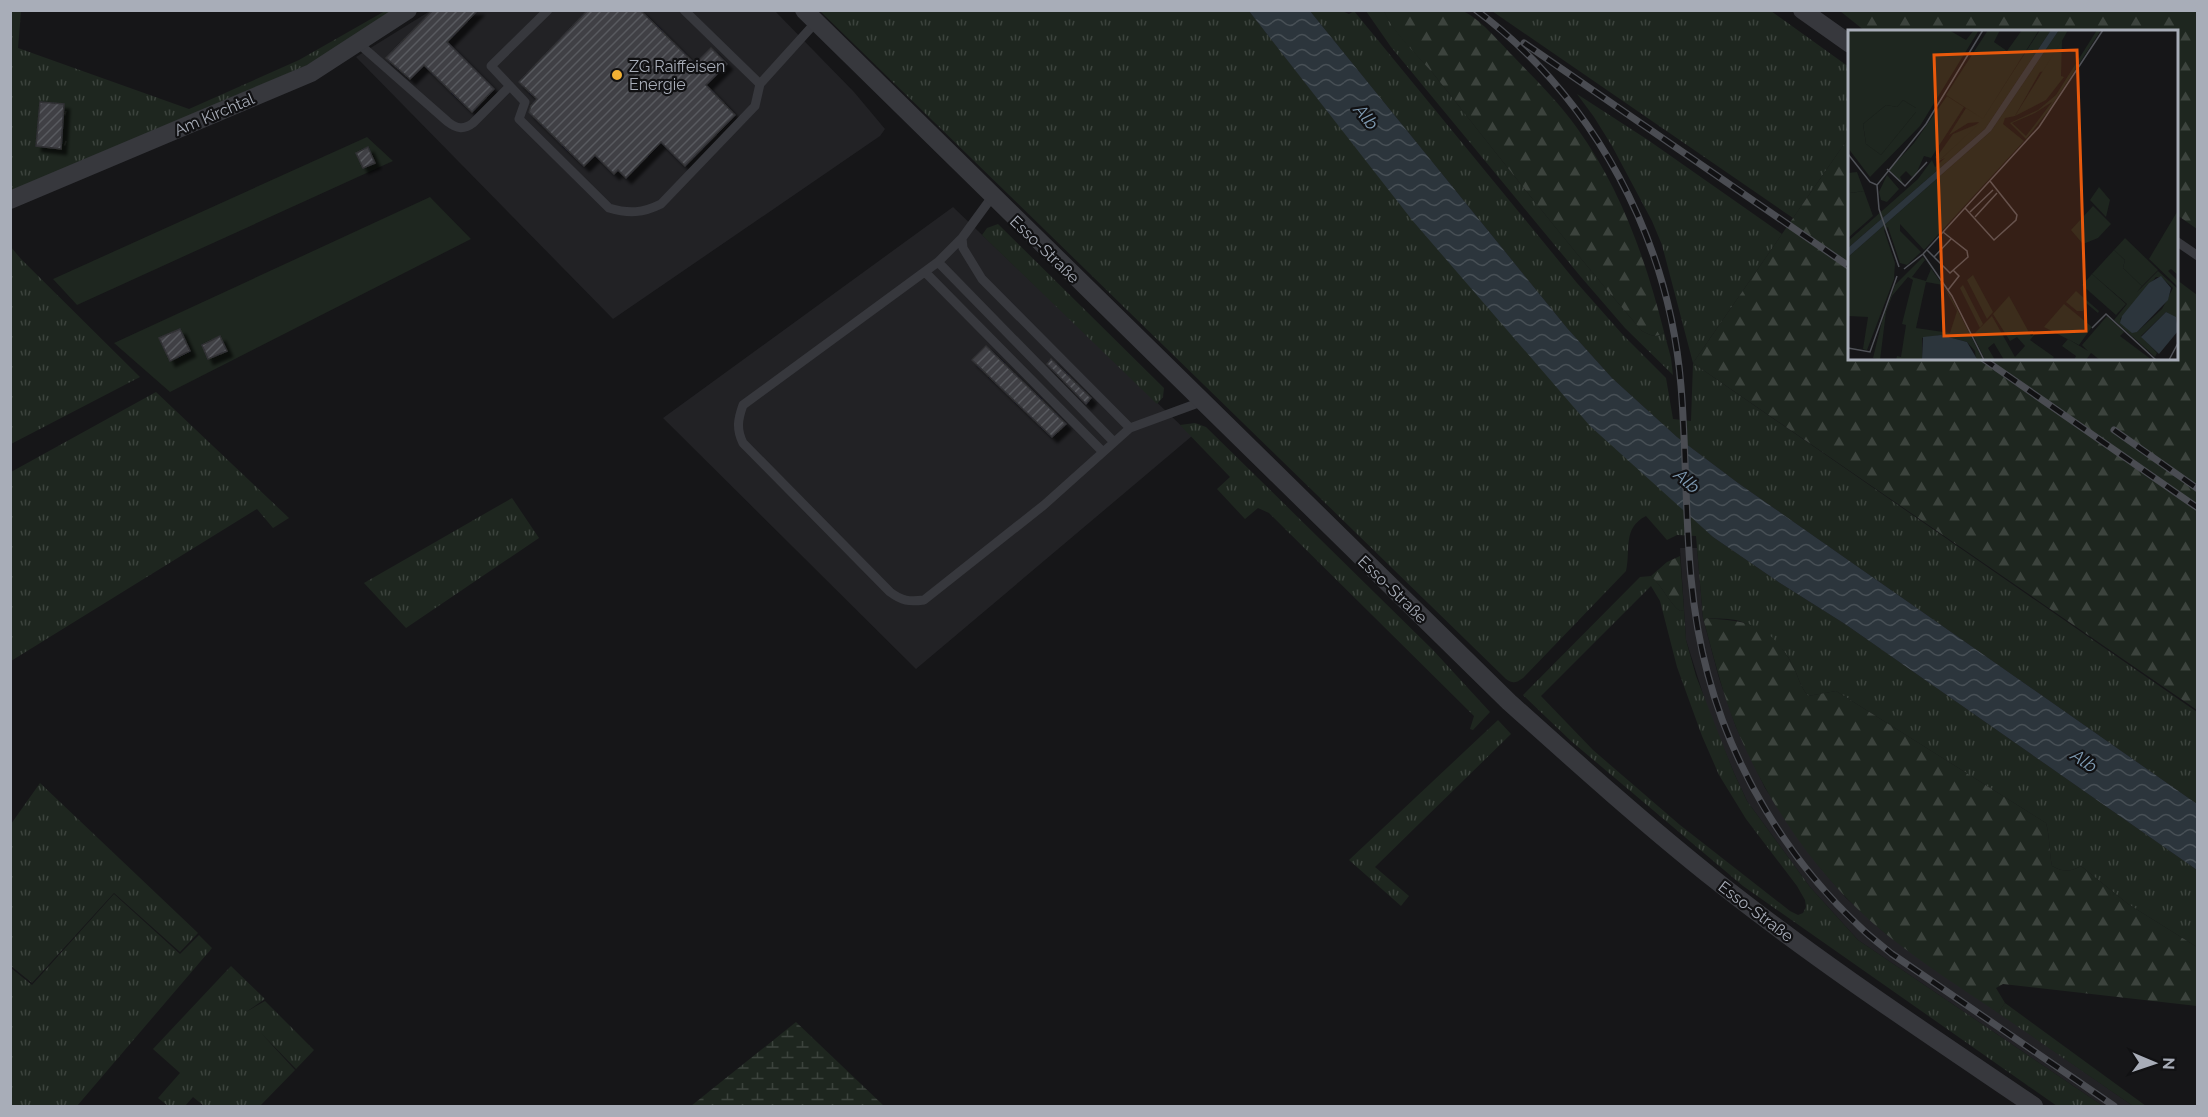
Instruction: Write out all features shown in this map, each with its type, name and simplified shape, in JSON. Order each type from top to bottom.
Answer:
[{"type":"street","name":"Am Kirchtal","points":[[10,200],[310,73],[408,10]]},
{"type":"street","points":[[1802,10],[1848,43]]},
{"type":"street","name":"Esso-Straße","points":[[810,16],[1509,702],[1615,798],[1720,884],[1797,942],[2034,1107]]},
{"type":"lane","points":[[548,10],[491,66],[525,102],[519,119],[609,208],[626,213],[646,212],[661,204],[755,106],[760,84],[810,16]]},
{"type":"lane","points":[[684,10],[760,84]]},
{"type":"lane","points":[[358,43],[448,122],[460,129],[467,128],[473,123],[510,86]]},
{"type":"lane","points":[[992,197],[962,238],[938,262],[744,405],[737,420],[738,434],[743,443],[890,592],[901,600],[911,602],[924,600],[1044,505],[1130,428],[1201,402]]},
{"type":"lane","points":[[962,238],[963,248],[982,279],[1130,428]]},
{"type":"lane","points":[[2178,242],[2198,256]]},
{"type":"lane","points":[[938,262],[1113,441]]},
{"type":"lane","points":[[925,272],[1102,452]]},
{"type":"shaded area","points":[[430,11],[775,11],[854,92],[885,129],[880,136],[613,319],[356,57]]},
{"type":"shaded area","points":[[953,207],[1192,436],[916,669],[663,418]]},
{"type":"shaded area","points":[[1680,548],[1697,548],[1703,618],[1719,678],[1736,727],[1765,788],[1818,865],[1846,898],[1886,934],[2133,1106],[2103,1106],[1858,940],[1810,887],[1747,801],[1708,710],[1686,640]]},
{"type":"green space","points":[[1448,9],[1469,14],[1489,31],[1555,100],[1593,151],[1619,200],[1649,278],[1664,332],[1656,336],[1642,331],[1433,74],[1401,38],[1384,11]]},
{"type":"green space","points":[[10,11],[21,11],[18,48],[189,109],[299,60],[385,11],[400,11],[303,67],[11,192]]},
{"type":"green space","points":[[820,11],[1249,11],[1347,136],[1656,484],[1713,537],[1845,624],[2197,870],[2197,947],[2128,904],[2081,866],[2066,870],[2052,866],[2046,823],[1836,691],[1808,696],[1781,648],[1761,631],[1736,620],[1703,618],[1696,536],[1677,535],[1667,540],[1646,516],[1638,521],[1630,533],[1626,571],[1523,678],[1514,682],[1506,679]]},
{"type":"green space","points":[[1310,11],[1342,11],[1349,14],[1354,11],[1577,283],[1623,335],[1666,378],[1673,419],[1691,421],[1693,363],[2197,712],[2197,804],[1738,483],[1677,437],[1612,378],[1567,328]]},
{"type":"green space","points":[[1366,11],[1384,11],[1402,38],[1642,331],[1656,336],[1664,332],[1673,375],[1625,328],[1581,277],[1391,47]]},
{"type":"green space","points":[[1492,11],[1771,11],[1848,66],[1848,138],[1793,218]]},
{"type":"green space","points":[[1840,11],[2197,11],[2197,229],[2178,216],[2178,30],[1864,30]]},
{"type":"green space","points":[[1577,94],[1648,140],[1782,234],[1693,363],[1662,245],[1652,221],[1612,146]]},
{"type":"green space","points":[[367,137],[393,161],[77,305],[53,279]]},
{"type":"green space","points":[[1848,138],[1848,360],[2178,360],[2178,281],[2197,295],[2197,710],[1693,363]]},
{"type":"green space","points":[[430,197],[471,239],[170,392],[114,343]]},
{"type":"green space","points":[[998,224],[1164,388],[1163,397],[1157,404],[982,235],[987,228]]},
{"type":"green space","points":[[10,246],[140,377],[11,444]]},
{"type":"green space","points":[[156,392],[289,518],[273,528],[257,509],[11,661],[11,472]]},
{"type":"green space","points":[[1195,423],[1206,427],[1433,650],[1490,712],[1473,730],[1470,729],[1474,716],[1269,513],[1258,508],[1245,519],[1217,489],[1230,477],[1180,425]]},
{"type":"green space","points":[[512,498],[539,538],[406,628],[364,583]]},
{"type":"green space","points":[[1680,556],[1684,610],[1680,611],[1651,576],[1667,562]]},
{"type":"green space","points":[[1651,576],[1676,608],[1680,611],[1684,610],[1686,640],[1696,676],[1734,773],[1747,801],[1810,887],[1858,940],[2103,1106],[2057,1106],[1743,886],[1571,741],[1523,695],[1640,577]],"holes":[[[1651,586],[1660,601],[1677,667],[1719,775],[1746,819],[1797,886],[1805,900],[1806,907],[1803,913],[1798,915],[1790,911],[1680,825],[1593,750],[1541,696]]]},
{"type":"green space","points":[[1703,618],[1743,623],[1764,631],[1791,662],[1808,696],[1836,691],[2046,823],[2052,866],[2066,870],[2081,866],[2128,904],[2197,947],[2197,1006],[2003,984],[1996,988],[2005,1003],[1998,1013],[1887,935],[1840,891],[1818,866],[1780,813],[1736,727]]},
{"type":"green space","points":[[1498,720],[1511,734],[1375,867],[1409,896],[1401,906],[1349,860]]},
{"type":"green space","points":[[40,783],[198,933],[180,952],[114,893],[32,983],[11,966],[11,824]]},
{"type":"green space","points":[[114,894],[180,954],[199,935],[212,948],[77,1106],[11,1106],[11,968],[32,985]]},
{"type":"green space","points":[[231,966],[265,999],[246,1012],[265,1001],[314,1050],[296,1069],[261,1033],[295,1070],[260,1106],[204,1106],[193,1097],[185,1106],[168,1106],[158,1098],[180,1073],[153,1049]]},
{"type":"green space","points":[[2005,1003],[2146,1106],[2133,1106],[1998,1013]]},
{"type":"green space","points":[[796,1022],[884,1106],[691,1106]]},
{"type":"water","name":"Alb","points":[[1249,11],[1310,11],[1567,328],[1612,378],[1677,437],[1738,483],[2197,804],[2197,870],[1845,624],[1713,537],[1590,426],[1412,220]]},
{"type":"building","points":[[433,10],[478,10],[447,42],[494,89],[472,112],[424,65],[410,79],[386,58]]},
{"type":"building","points":[[588,10],[640,10],[695,64],[711,48],[727,64],[706,85],[735,115],[685,166],[661,142],[626,178],[618,170],[614,174],[595,155],[584,166],[529,112],[537,99],[519,82]]},
{"type":"building","points":[[40,102],[64,104],[61,149],[36,146]]},
{"type":"building","points":[[368,147],[375,163],[363,168],[356,153]]},
{"type":"building","points":[[180,329],[190,351],[170,361],[159,338]]},
{"type":"building","points":[[220,336],[227,351],[208,359],[202,345]]},
{"type":"building","points":[[986,346],[1066,424],[1052,437],[972,360]]},
{"type":"building","points":[[1051,359],[1091,398],[1086,404],[1047,364]]},
{"type":"railway","points":[[1476,10],[1518,46],[1557,86],[1590,129],[1619,176],[1642,226],[1661,278],[1674,331],[1681,386],[1690,568],[1700,640],[1708,675],[1732,745],[1766,811],[1809,872],[1833,900],[1871,937],[1892,954],[2114,1106]]},
{"type":"railway","points":[[1524,43],[1848,266]]},
{"type":"railway","points":[[1985,360],[2198,508]]},
{"type":"railway","points":[[2114,430],[2198,489]]},
{"type":"place","name":"ZG Raiffeisen Energie","points":[[617,75]]}]
